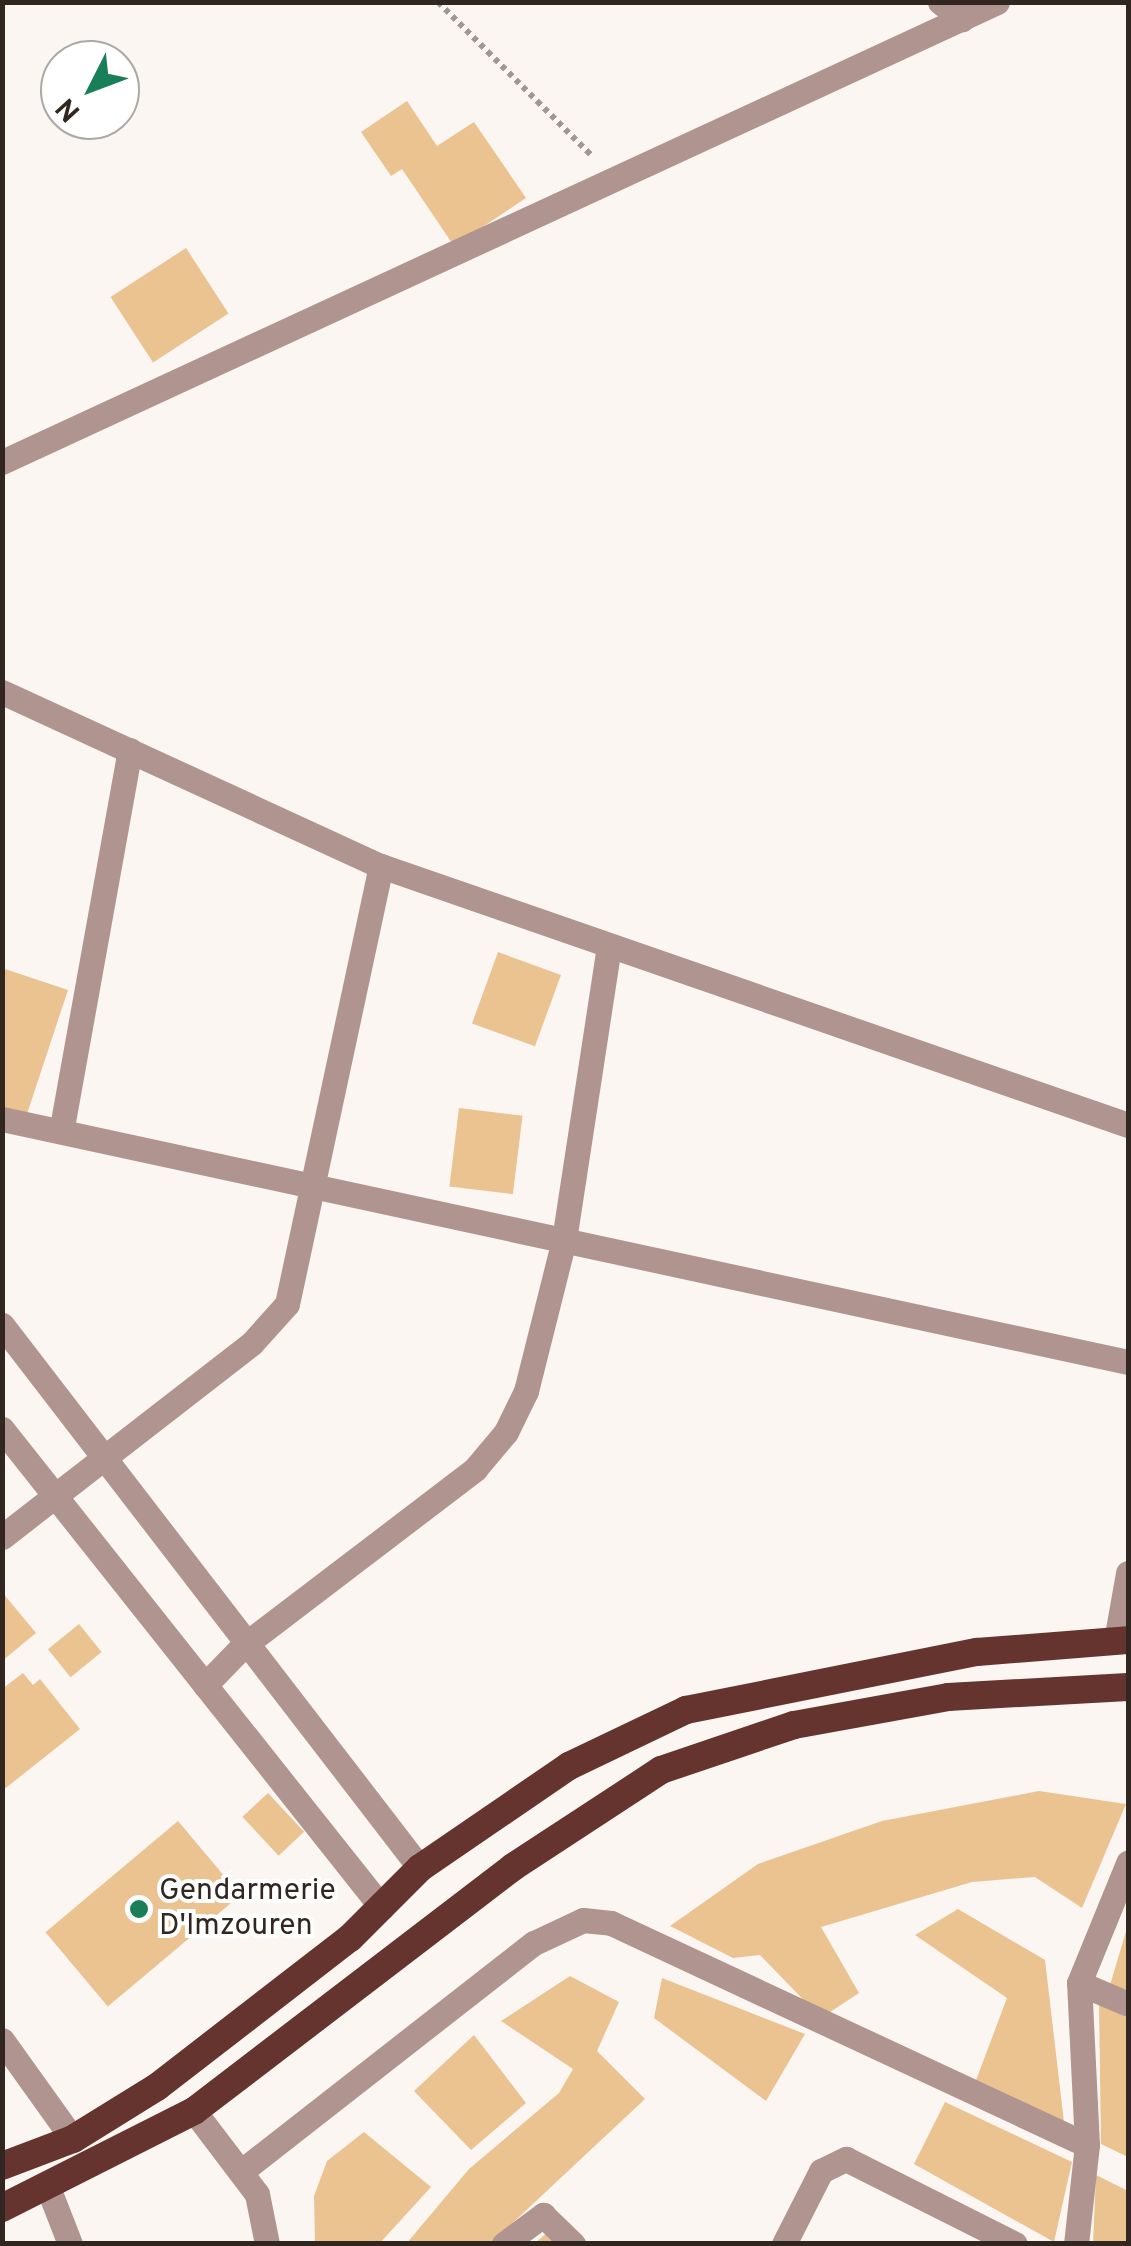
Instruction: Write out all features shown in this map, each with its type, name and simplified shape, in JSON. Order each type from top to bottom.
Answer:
[{"type":"highway","points":[[2,2166],[73,2139],[256,2014],[382,1908],[420,1868],[569,1766],[686,1710],[977,1652],[1122,1640]]},
{"type":"highway","points":[[2,2208],[48,2190],[194,2111],[513,1867],[661,1770],[813,1721],[948,1698],[1128,1686]]},
{"type":"street","points":[[940,2],[962,19]]},
{"type":"street","points":[[2,462],[616,182],[997,2]]},
{"type":"street","points":[[2,692],[381,866],[608,952],[1128,1125]]},
{"type":"street","points":[[62,1127],[130,750]]},
{"type":"street","points":[[2,1537],[55,1497],[99,1455],[276,1318],[312,1190],[381,866]]},
{"type":"street","points":[[205,1685],[243,1646],[475,1469],[506,1432],[526,1391],[564,1240],[608,952]]},
{"type":"street","points":[[2,1119],[62,1127],[312,1190],[564,1240],[1128,1362]]},
{"type":"street","points":[[2,1325],[243,1646],[420,1868]]},
{"type":"street","points":[[2,1428],[382,1908]]},
{"type":"street","points":[[1122,1640],[1128,1572]]},
{"type":"street","points":[[1076,2244],[1087,2145],[1080,1983],[1128,1863]]},
{"type":"street","points":[[243,2170],[534,1943],[583,1920],[611,1923],[1087,2145]]},
{"type":"street","points":[[1080,1983],[1128,2004]]},
{"type":"street","points":[[2,2040],[73,2139]]},
{"type":"street","points":[[194,2111],[243,2170],[267,2244]]},
{"type":"street","points":[[784,2244],[821,2171],[846,2159],[1015,2244]]},
{"type":"street","points":[[48,2190],[70,2244]]},
{"type":"street","points":[[504,2244],[543,2215],[572,2244]]},
{"type":"path","points":[[438,2],[616,182]]},
{"type":"building","points":[[407,101],[437,146],[474,122],[526,198],[454,246],[402,169],[391,176],[361,132]]},
{"type":"building","points":[[186,248],[228,313],[153,362],[111,297]]},
{"type":"building","points":[[498,952],[561,975],[535,1046],[472,1023]]},
{"type":"building","points":[[2,968],[68,990],[25,1120],[2,1112]]},
{"type":"building","points":[[459,1108],[523,1116],[513,1194],[449,1186]]},
{"type":"building","points":[[2,1592],[36,1633],[2,1661]]},
{"type":"building","points":[[79,1624],[102,1652],[71,1677],[48,1649]]},
{"type":"building","points":[[23,1673],[33,1685],[40,1679],[80,1729],[2,1791],[2,1689]]},
{"type":"building","points":[[1039,1791],[1126,1804],[1082,1908],[1035,1877],[972,1882],[821,1927],[859,1993],[821,2018],[760,1955],[733,1958],[670,1926],[758,1864],[882,1821]]},
{"type":"building","points":[[268,1793],[304,1832],[279,1856],[242,1817]]},
{"type":"building","name":"Gendarmerie D'Imzouren","points":[[178,1821],[240,1895],[108,2007],[45,1932]]},
{"type":"building","points":[[958,1909],[1045,1960],[1064,2122],[975,2083],[1007,1998],[915,1935]]},
{"type":"building","points":[[1128,1925],[1128,1994],[1110,1985]]},
{"type":"building","points":[[570,1976],[619,2002],[597,2051],[645,2099],[490,2244],[406,2244],[469,2169],[559,2093],[573,2069],[501,2021]]},
{"type":"building","points":[[662,1978],[805,2034],[766,2101],[654,2018]]},
{"type":"building","points":[[1099,2004],[1128,2018],[1128,2157],[1101,2144]]},
{"type":"building","points":[[474,2035],[526,2103],[471,2150],[414,2091]]},
{"type":"building","points":[[945,2102],[1072,2162],[1054,2242],[914,2164]]},
{"type":"building","points":[[364,2132],[431,2187],[379,2244],[315,2244],[314,2196],[327,2161]]},
{"type":"building","points":[[1096,2175],[1128,2191],[1128,2244],[1093,2244]]},
{"type":"building","points":[[549,2231],[558,2244],[534,2244]]},
{"type":"place","name":"Gendarmerie D'Imzouren","points":[[139,1909]]}]
